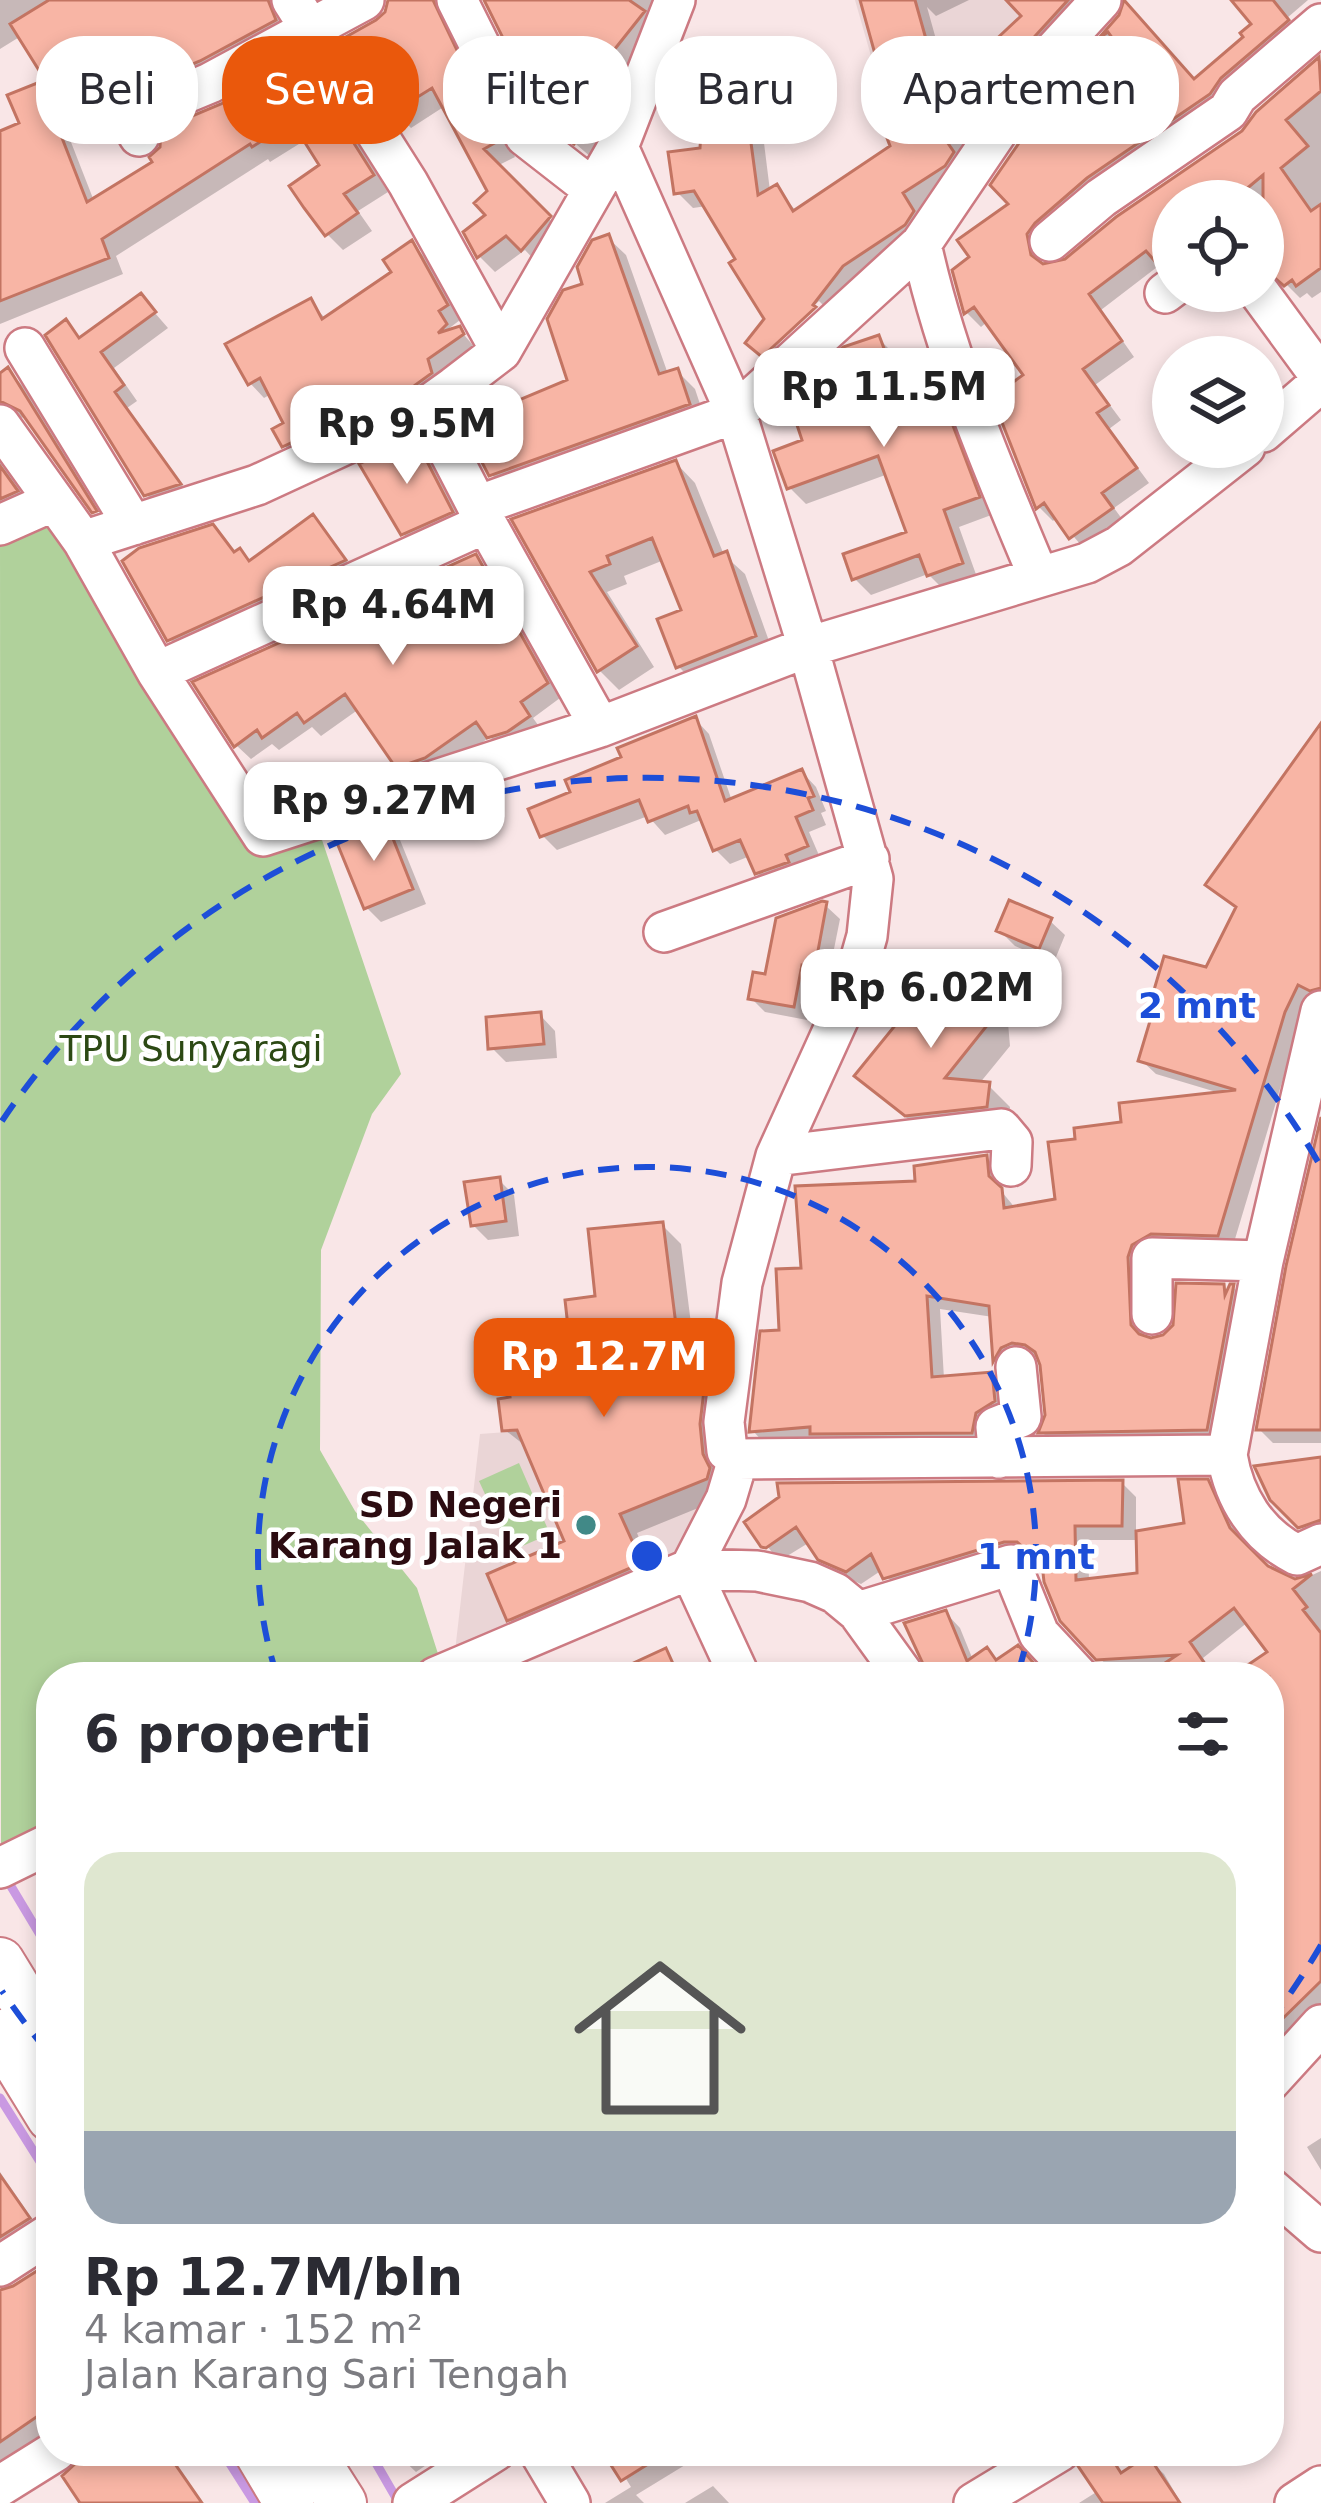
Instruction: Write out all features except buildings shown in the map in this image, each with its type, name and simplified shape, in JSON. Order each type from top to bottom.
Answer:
[{"type":"main road","points":[[0,1962],[36,2020]]},
{"type":"main road","points":[[0,2034],[36,2093]]},
{"type":"main road","points":[[266,2466],[289,2503]]},
{"type":"main road","points":[[319,2466],[342,2503]]},
{"type":"street","points":[[198,88],[300,14],[364,0]]},
{"type":"street","points":[[457,0],[525,136],[593,189]]},
{"type":"street","points":[[82,541],[257,485],[426,407],[501,351],[618,147],[675,0]]},
{"type":"street","points":[[157,672],[481,514],[736,413],[921,244],[1045,61],[1101,0]]},
{"type":"street","points":[[300,14],[408,183],[501,351]]},
{"type":"street","points":[[1050,241],[1101,198],[1228,111],[1237,96],[1321,24]]},
{"type":"street","points":[[618,147],[736,413],[873,879],[867,936],[852,989],[776,1156],[742,1283],[724,1423],[728,1451],[738,1459],[1227,1455]]},
{"type":"street","points":[[921,244],[930,286],[1009,508],[1038,575]]},
{"type":"street","points":[[1273,312],[1321,380],[1284,413]]},
{"type":"street","points":[[25,348],[133,524]]},
{"type":"street","points":[[426,407],[600,727]]},
{"type":"street","points":[[0,425],[82,541],[157,672],[263,836],[600,727],[808,647],[1105,555],[1218,468]]},
{"type":"street","points":[[0,525],[54,501]]},
{"type":"street","points":[[664,932],[869,860]]},
{"type":"street","points":[[1321,1011],[1263,1261],[1227,1455],[1237,1495],[1284,1549],[1307,1554],[1321,1544]]},
{"type":"street","points":[[776,1156],[1001,1130],[1012,1142],[1011,1166]]},
{"type":"street","points":[[1152,1314],[1152,1258],[1263,1261]]},
{"type":"street","points":[[999,1458],[996,1427],[1022,1417],[1016,1367]]},
{"type":"street","points":[[690,1569],[726,1499],[738,1459]]},
{"type":"street","points":[[858,1612],[1012,1565],[1039,1634],[1064,1662]]},
{"type":"street","points":[[690,1569],[733,1662]]},
{"type":"street","points":[[471,1662],[690,1569],[757,1571],[835,1592],[858,1612],[894,1662]]},
{"type":"street","points":[[1284,2065],[1321,2025]]},
{"type":"street","points":[[1284,2200],[1321,2232]]},
{"type":"street","points":[[0,2266],[36,2243]]},
{"type":"street","points":[[0,2486],[36,2464]]},
{"type":"street","points":[[421,2498],[471,2466]]},
{"type":"street","points":[[548,2466],[570,2503]]},
{"type":"street","points":[[974,2503],[1035,2466]]},
{"type":"street","points":[[1294,2503],[1321,2486]]},
{"type":"shaded area","points":[[855,0],[1082,0],[1046,36],[1017,36],[1008,27],[999,36],[865,36]]},
{"type":"shaded area","name":"SD Negeri Karang Jalak 1","points":[[710,1417],[718,1476],[674,1565],[454,1660],[480,1434]]},
{"type":"green space","name":"TPU Sunyaragi","points":[[49,511],[249,838],[320,834],[401,1074],[372,1114],[321,1250],[320,1450],[355,1511],[417,1588],[440,1660],[36,1662],[36,1833],[1,1853],[0,534]]},
{"type":"green space","points":[[519,1463],[550,1534],[511,1551],[479,1481]]},
{"type":"waterway","points":[[6,1878],[36,1928]]},
{"type":"waterway","points":[[0,2098],[36,2155]]},
{"type":"waterway","points":[[232,2466],[255,2503]]},
{"type":"waterway","points":[[378,2466],[399,2503]]},
{"type":"place","name":"SD Negeri Karang Jalak 1","points":[[586,1525]]}]
